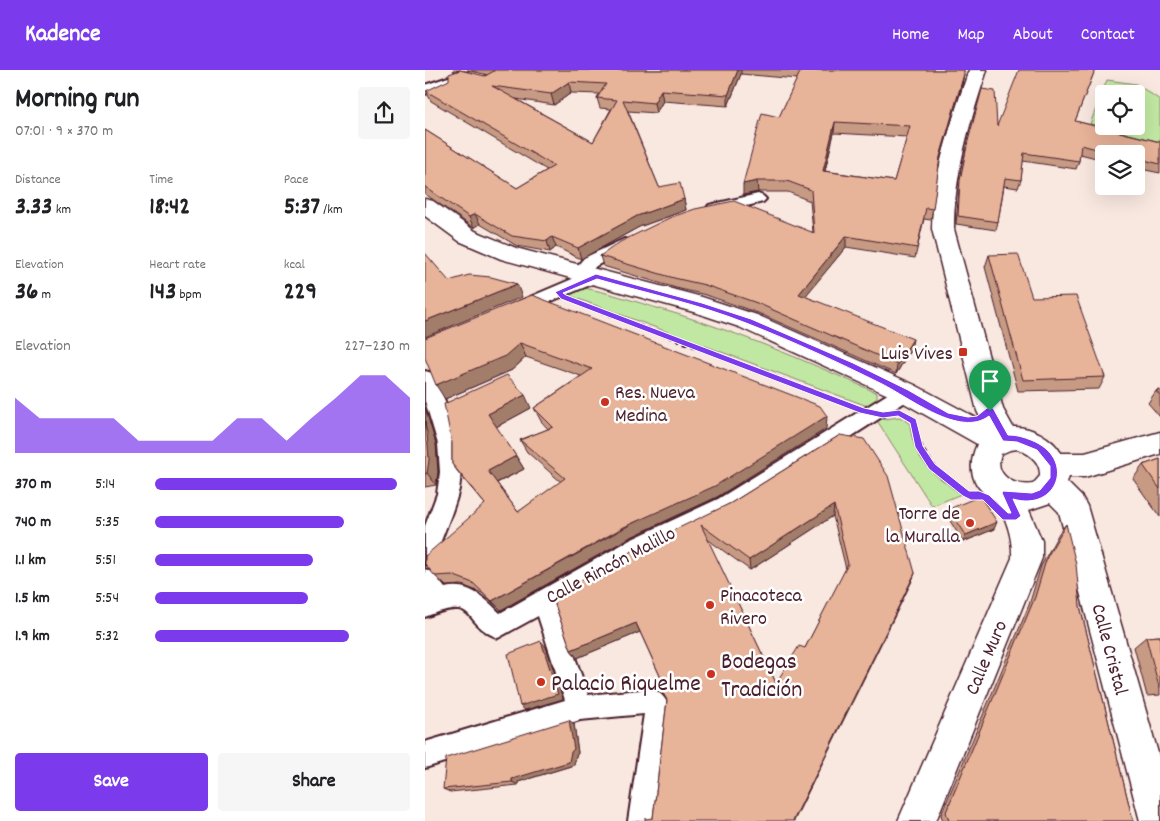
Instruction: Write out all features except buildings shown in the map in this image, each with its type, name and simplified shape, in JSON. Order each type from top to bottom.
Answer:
[{"type":"street","points":[[977,70],[960,125],[944,196],[943,229],[990,411],[1002,440]]},
{"type":"street","points":[[425,90],[463,76],[480,79]]},
{"type":"street","points":[[698,212],[758,199]]},
{"type":"street","points":[[425,206],[467,236],[509,254],[588,274],[748,321],[850,365],[906,392],[946,415],[1002,440]]},
{"type":"street","points":[[504,314],[558,292],[588,274],[590,262],[640,235]]},
{"type":"street","points":[[425,378],[447,409],[450,460],[449,486],[425,555]]},
{"type":"street","name":"Calle Rincón Malillo","points":[[432,603],[451,596],[471,600],[498,626],[614,559],[694,519],[725,506],[906,392]]},
{"type":"street","name":"Calle Muro","points":[[906,392],[954,434],[996,482],[1025,536],[1029,548],[1027,558],[917,821]]},
{"type":"street","points":[[946,415],[968,420],[979,419],[990,411]]},
{"type":"street","points":[[1018,438],[1040,447],[1049,456],[1052,475],[1043,493],[1032,497],[1019,497],[996,482],[983,462],[985,454],[990,447],[1002,440],[1018,438]]},
{"type":"street","points":[[1052,475],[1160,443]]},
{"type":"street","name":"Calle Cristal","points":[[1052,475],[1072,506],[1159,821]]},
{"type":"street","points":[[425,580],[436,592],[432,603]]},
{"type":"street","points":[[544,600],[579,708]]},
{"type":"street","points":[[425,755],[579,708],[651,701],[657,707],[642,821]]},
{"type":"path","points":[[558,292],[564,297],[874,413],[883,415],[899,413],[913,421],[919,447],[932,466],[971,496]]},
{"type":"green space","points":[[1107,80],[1138,85],[1105,85]]},
{"type":"green space","points":[[1145,90],[1160,100],[1160,142],[1133,135],[1145,135]]},
{"type":"green space","points":[[1095,111],[1095,125],[1090,124]]},
{"type":"green space","points":[[584,288],[617,296],[708,324],[765,345],[877,393],[877,400],[870,407],[565,294]]},
{"type":"green space","points":[[900,417],[910,424],[915,448],[920,457],[934,473],[961,494],[932,506],[876,419]]},
{"type":"place","name":"Luis Vives","points":[[963,352]]},
{"type":"place","name":"Res. Nueva Medina","points":[[605,402]]},
{"type":"place","name":"Torre de la Muralla","points":[[970,523]]},
{"type":"place","name":"Pinacoteca Rivero","points":[[710,605]]},
{"type":"place","name":"Bodegas Tradición","points":[[711,674]]},
{"type":"place","name":"Palacio Riquelme","points":[[541,682]]},
{"type":"route","points":[[596,276],[748,321],[850,365],[906,392],[946,415],[968,420],[979,419],[990,411],[1006,439],[1018,438],[1040,447],[1049,456],[1055,472],[1051,485],[1043,493],[1032,497],[1019,497],[1006,493],[1016,516],[1007,518],[986,498],[979,495],[971,496],[966,494],[932,466],[919,447],[913,421],[899,413],[883,415],[863,410],[564,297],[558,292],[596,276]]}]
